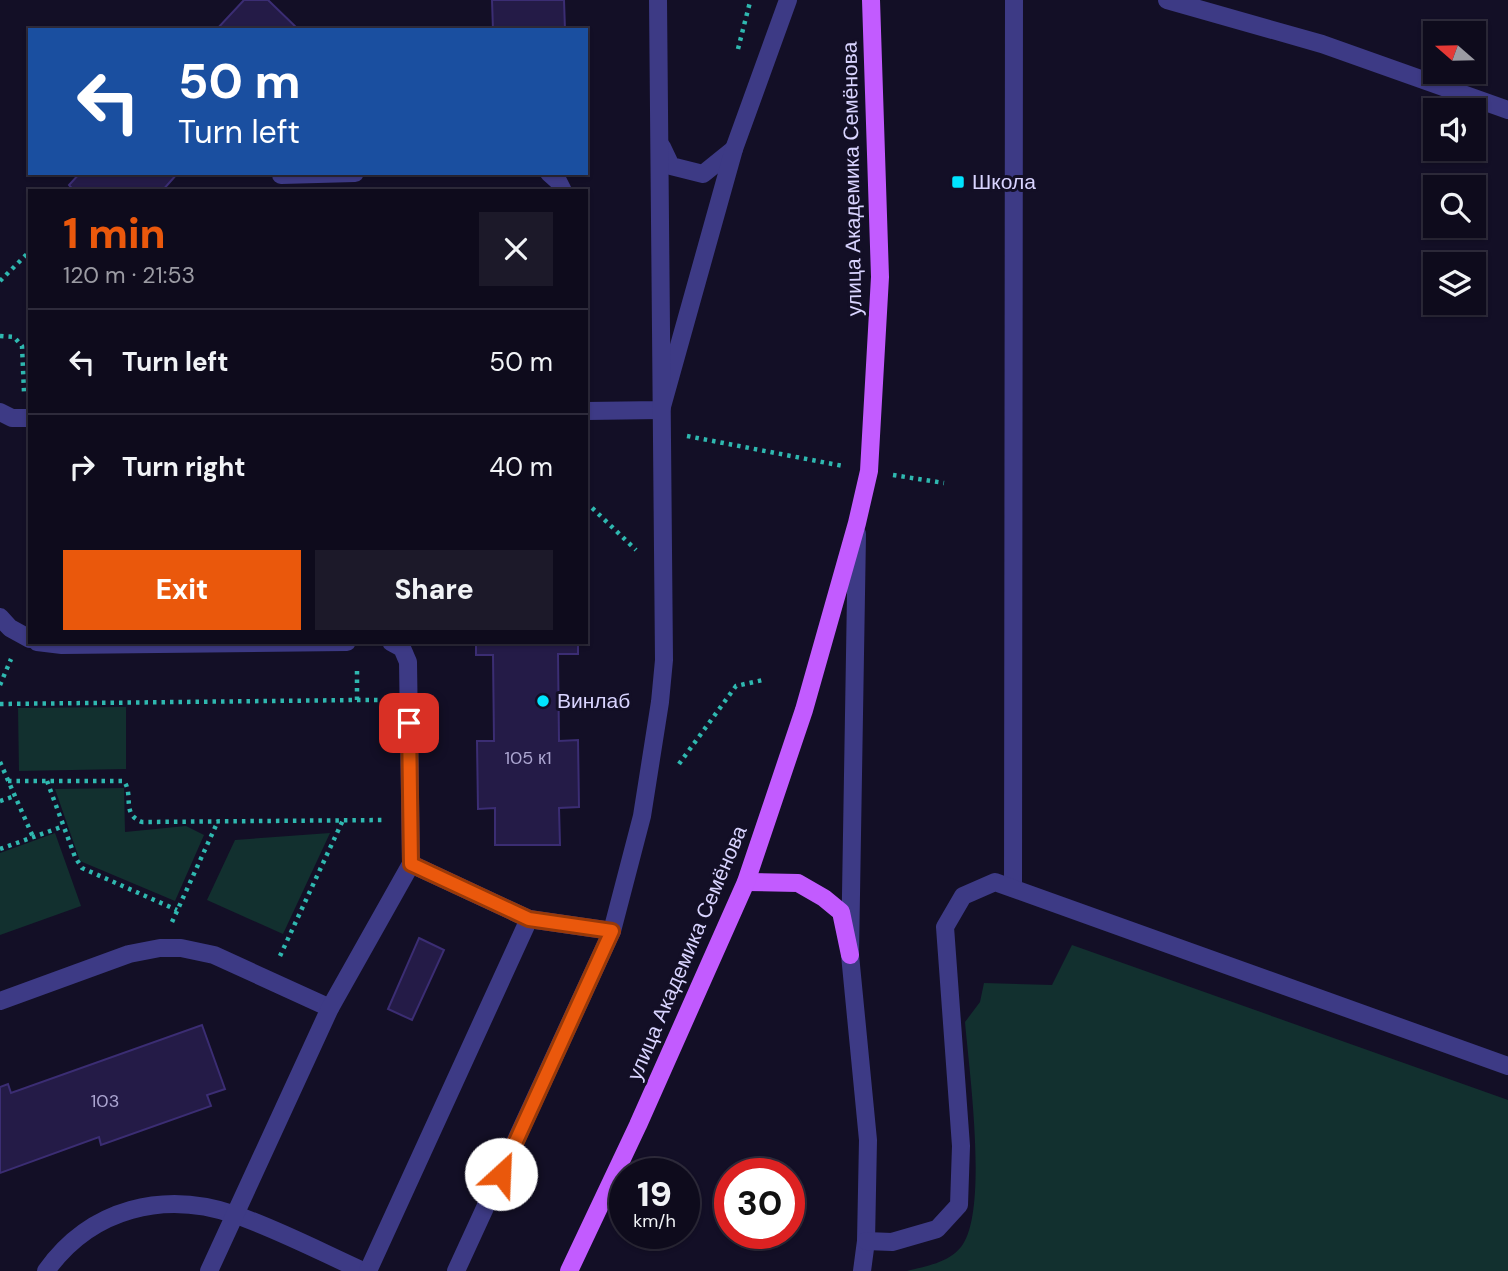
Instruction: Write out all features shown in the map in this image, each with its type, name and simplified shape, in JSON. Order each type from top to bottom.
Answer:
[{"type":"main road","name":"улица Академика Семёнова","points":[[569,1271],[638,1125],[746,882],[804,710],[857,523],[869,471],[880,277],[871,0]]},
{"type":"main road","points":[[746,882],[798,883],[824,898],[841,912],[850,955]]},
{"type":"street","points":[[456,1271],[612,931],[642,816],[664,660],[658,0]]},
{"type":"street","points":[[661,410],[734,149],[788,0]]},
{"type":"street","points":[[1013,888],[1014,0]]},
{"type":"street","points":[[1167,0],[1322,44],[1508,110]]},
{"type":"street","points":[[659,139],[671,166],[703,174],[734,149]]},
{"type":"street","points":[[551,175],[562,189]]},
{"type":"street","points":[[588,411],[661,410]]},
{"type":"street","name":"улица Академика Семёнова","points":[[857,523],[850,955],[868,1140],[866,1241],[862,1271]]},
{"type":"street","points":[[0,617],[10,628],[28,638]]},
{"type":"street","points":[[54,644],[157,644]]},
{"type":"street","points":[[209,1271],[330,1009],[411,864],[408,662],[402,648],[395,644]]},
{"type":"street","points":[[411,864],[529,919],[612,931]]},
{"type":"street","points":[[866,1241],[892,1241],[937,1229],[959,1205],[961,1146],[945,926],[963,896],[995,882],[1508,1066]]},
{"type":"street","points":[[368,1271],[529,919]]},
{"type":"street","points":[[0,1001],[129,954],[160,948],[181,948],[214,955],[330,1009]]},
{"type":"street","points":[[46,1271],[58,1254],[88,1228],[116,1214],[144,1206],[170,1204],[204,1207],[235,1214],[363,1271]]},
{"type":"path","points":[[738,51],[750,2]]},
{"type":"path","points":[[0,281],[28,253]]},
{"type":"path","points":[[0,336],[14,337],[22,346],[13,419]]},
{"type":"path","points":[[662,431],[789,457]]},
{"type":"path","points":[[588,504],[638,552]]},
{"type":"path","points":[[0,704],[357,700],[357,665]]},
{"type":"path","points":[[673,773],[736,686],[763,680]]},
{"type":"path","points":[[0,762],[33,837]]},
{"type":"path","points":[[47,780],[75,858],[82,868],[177,910]]},
{"type":"path","points":[[8,781],[124,781],[128,790],[128,810],[135,820],[142,822],[410,819]]},
{"type":"path","points":[[0,801],[15,796]]},
{"type":"path","points":[[269,980],[343,820]]},
{"type":"path","points":[[160,948],[218,821]]},
{"type":"path","points":[[0,849],[64,826]]},
{"type":"green space","points":[[126,707],[126,769],[19,771],[18,708]]},
{"type":"green space","points":[[124,788],[125,832],[186,826],[204,835],[175,901],[80,861],[55,789]]},
{"type":"green space","points":[[55,833],[81,906],[0,935],[0,853]]},
{"type":"green space","points":[[330,833],[283,934],[207,900],[235,840]]},
{"type":"green space","points":[[1072,945],[1508,1100],[1508,1271],[907,1271],[950,1257],[961,1247],[969,1229],[976,1173],[965,1022],[980,1002],[984,983],[1052,985]]},
{"type":"building","points":[[244,0],[268,0],[297,28],[218,28]]},
{"type":"building","points":[[492,0],[564,0],[565,28],[493,28]]},
{"type":"building","points":[[78,175],[176,175],[164,189],[72,189],[69,185]]},
{"type":"building","points":[[476,644],[578,644],[578,654],[558,654],[559,741],[578,740],[579,807],[559,808],[560,845],[495,845],[495,808],[478,809],[477,741],[494,741],[493,655],[476,655]]},
{"type":"building","points":[[419,938],[444,950],[412,1020],[388,1009]]},
{"type":"building","points":[[202,1025],[225,1089],[207,1095],[211,1106],[101,1145],[99,1137],[0,1173],[0,1087],[8,1084],[11,1093]]},
{"type":"place","name":"Школа","points":[[958,182]]},
{"type":"place","name":"Винлаб","points":[[543,701]]},
{"type":"route","points":[[409,723],[411,864],[529,919],[612,931],[501,1174]]}]
